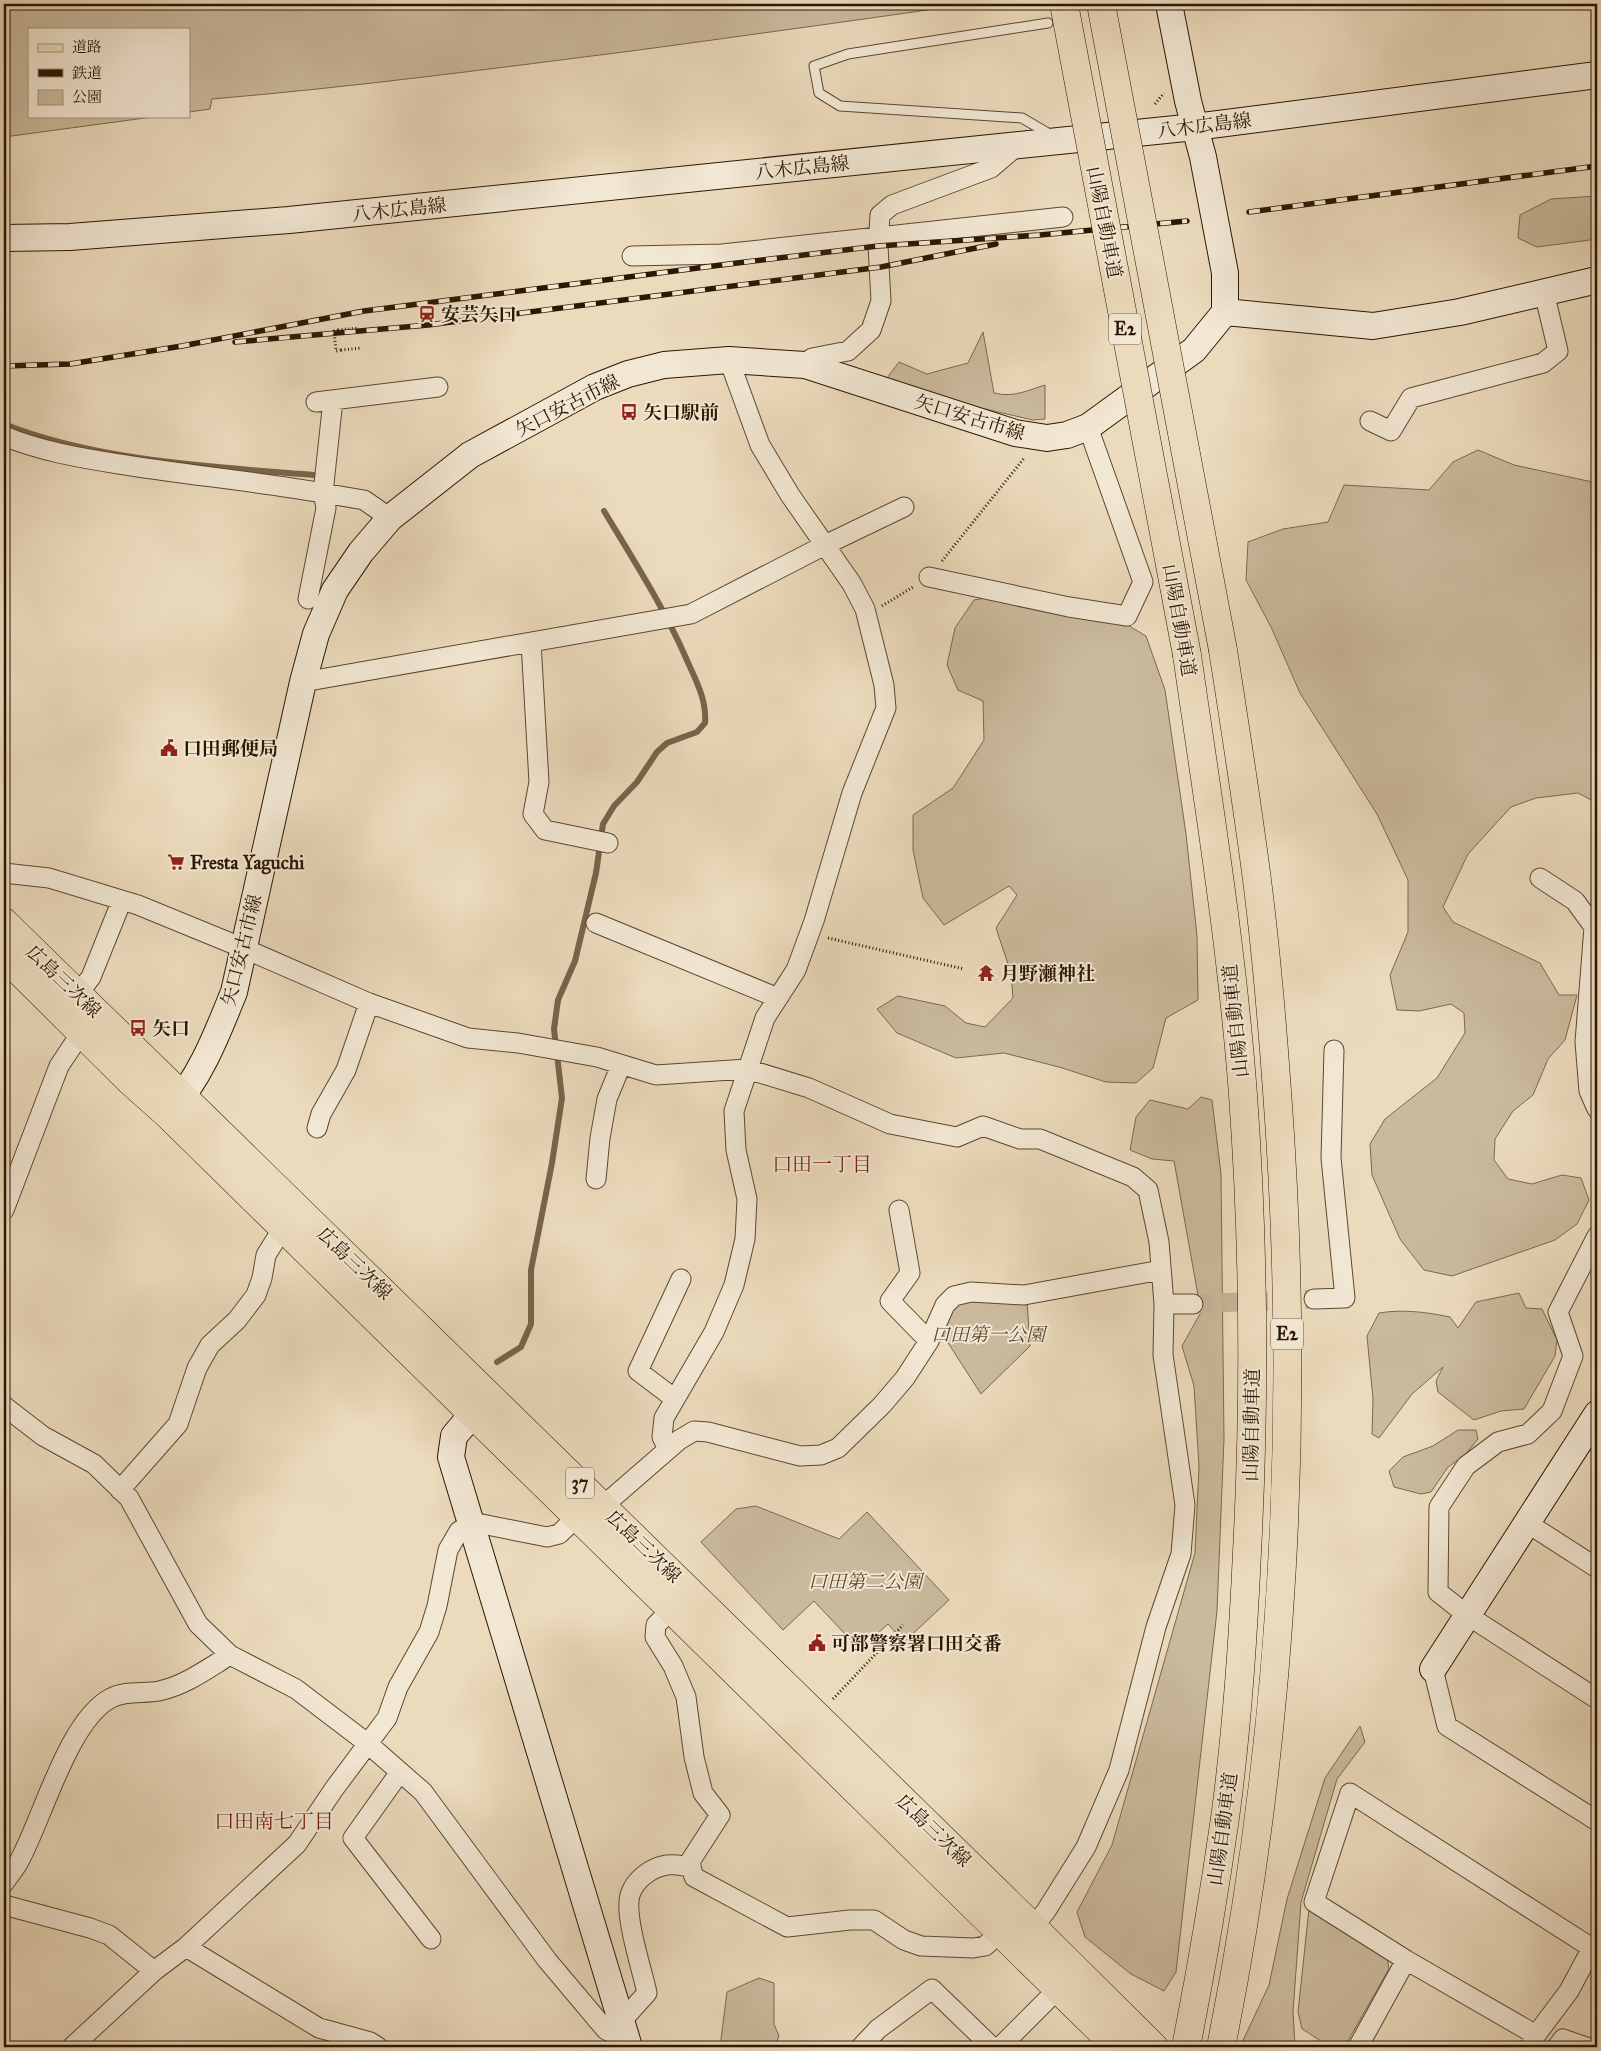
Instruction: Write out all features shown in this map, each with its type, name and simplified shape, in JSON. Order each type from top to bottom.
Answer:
[{"type":"main road","name":"山陽自動車道","points":[[1102,4],[1224,650],[1257,881],[1277,1092],[1287,1273],[1286,1455],[1277,1639],[1260,1820],[1227,2018],[1220,2047]]},
{"type":"main road","points":[[1169,4],[1188,102],[1203,157],[1225,274],[1224,312],[1373,326],[1460,312],[1597,280]]},
{"type":"main road","name":"山陽自動車道","points":[[1056,14],[1187,655],[1221,886],[1242,1084],[1251,1273],[1252,1454],[1244,1636],[1225,1816],[1197,1992],[1186,2047]]},
{"type":"main road","name":"八木広島線","points":[[4,238],[70,237],[289,220],[1195,127],[1597,75]]},
{"type":"main road","name":"矢口安古市線","points":[[175,1105],[221,1025],[234,992],[303,682],[316,634],[335,590],[361,552],[390,518],[470,455],[595,387],[628,374],[664,365],[729,360],[804,364],[1015,433],[1047,438],[1066,435],[1088,427],[1194,350],[1224,312]]},
{"type":"main road","name":"広島三次線","points":[[4,922],[78,994],[283,1228],[480,1404],[603,1506],[1154,2047]]},
{"type":"main road","name":"広島三次線","points":[[4,956],[130,1081],[175,1105],[480,1404],[577,1517],[1116,2047]]},
{"type":"main road","points":[[480,1404],[454,1436],[452,1457],[622,2038]]},
{"type":"main road","points":[[1433,1669],[1527,1523],[1593,1430]]},
{"type":"street","points":[[804,364],[812,358],[848,350],[871,330],[881,301],[878,246],[880,215],[892,204],[991,168],[1018,145]]},
{"type":"street","points":[[632,256],[722,254],[1063,217]]},
{"type":"street","points":[[1370,422],[1391,431],[1411,398],[1542,363],[1558,351],[1544,292]]},
{"type":"street","points":[[668,1449],[662,1437],[664,1418],[714,1332],[734,1285],[745,1239],[747,1199],[736,1150],[734,1111],[766,1018],[796,970],[810,934],[852,793],[886,708],[884,685],[867,616],[852,584],[790,496],[760,445],[729,360]]},
{"type":"street","points":[[308,598],[326,508],[323,492],[324,401],[438,387]]},
{"type":"street","points":[[929,577],[1069,607],[1127,616],[1143,582],[1088,427]]},
{"type":"street","points":[[4,436],[20,443],[71,456],[191,476],[323,492],[364,500],[390,518]]},
{"type":"street","points":[[303,682],[691,614],[825,545],[904,508]]},
{"type":"street","points":[[531,642],[539,782],[533,814],[544,830],[608,843]]},
{"type":"street","points":[[4,873],[49,878],[122,900],[244,948],[369,1003],[468,1038],[528,1045],[597,1057],[656,1075],[747,1069],[808,1088],[890,1124],[957,1138],[982,1126],[1020,1139],[1040,1139],[1133,1178],[1148,1190],[1160,1242],[1164,1304],[1163,1355],[1185,1505],[1181,1554],[1156,1627],[1119,1770],[1086,1848],[1046,1911],[1033,1927]]},
{"type":"street","points":[[1540,878],[1575,901],[1594,927],[1585,1042],[1589,1091],[1597,1109]]},
{"type":"street","points":[[78,994],[91,978],[122,900]]},
{"type":"street","points":[[596,922],[778,998]]},
{"type":"street","points":[[317,1128],[321,1114],[346,1070],[369,1003]]},
{"type":"street","points":[[4,1210],[59,1066],[81,1033]]},
{"type":"street","points":[[1314,1299],[1344,1298],[1330,1158],[1334,1050]]},
{"type":"street","points":[[596,1179],[600,1138],[607,1099],[621,1064]]},
{"type":"street","points":[[900,1210],[910,1273],[890,1301],[929,1341]]},
{"type":"street","points":[[120,1490],[178,1424],[197,1368],[210,1345],[237,1320],[256,1295],[262,1278],[266,1255],[283,1228]]},
{"type":"street","points":[[1597,1236],[1558,1312],[1573,1356],[1552,1411],[1528,1434],[1498,1442],[1466,1466],[1439,1507],[1438,1592],[1467,1615],[1597,1699]]},
{"type":"street","points":[[603,1506],[679,1440],[694,1432],[708,1432],[800,1456],[820,1455],[838,1448],[882,1405],[905,1378],[929,1341],[945,1305],[954,1296],[971,1292],[1024,1295],[1162,1270]]},
{"type":"street","points":[[675,1399],[638,1371],[681,1279]]},
{"type":"street","points":[[1164,1304],[1194,1304]]},
{"type":"street","points":[[4,1406],[43,1436],[94,1464],[128,1498],[198,1624],[230,1655],[296,1689],[367,1743],[423,1792],[547,1960],[606,2030],[622,2038],[629,2013],[647,1993],[629,1917],[630,1895],[638,1879],[659,1867],[669,1865],[690,1866]]},
{"type":"street","points":[[72,2047],[154,1970],[186,1947],[297,1844],[386,1718],[398,1687],[429,1632],[437,1606],[448,1550],[459,1531],[472,1524],[482,1524],[547,1536],[559,1534],[577,1517]]},
{"type":"street","points":[[1527,1523],[1597,1568]]},
{"type":"street","points":[[671,1610],[656,1625],[656,1637],[674,1666],[686,1697],[694,1758],[703,1793],[720,1815],[691,1860],[690,1866],[694,1876],[787,1927],[850,1920],[874,1920],[904,1940],[920,1946],[973,1948],[985,1946],[1001,1932]]},
{"type":"street","points":[[4,1883],[17,1864],[69,1749],[92,1713],[111,1698],[133,1692],[158,1691],[182,1684],[230,1655]]},
{"type":"street","points":[[1433,1669],[1447,1726],[1597,1821]]},
{"type":"street","points":[[400,1772],[353,1838],[430,1939]]},
{"type":"street","points":[[1350,1793],[1595,1946],[1569,1991],[1533,2041],[1314,1902],[1350,1793]]},
{"type":"street","points":[[4,1905],[90,1928],[109,1935],[154,1970]]},
{"type":"street","points":[[186,1947],[319,2028],[370,2042],[378,2047]]},
{"type":"street","points":[[1358,2047],[1406,1960]]},
{"type":"street","points":[[860,2047],[878,2029],[932,1989],[992,2047]]},
{"type":"street","points":[[1000,2047],[1058,1989]]},
{"type":"street","points":[[1557,2047],[1563,2039],[1586,2047]]},
{"type":"lane","points":[[1056,14],[848,54],[814,66],[819,93],[840,106],[1022,118],[1060,141]]},
{"type":"path","points":[[359,328],[334,331],[336,351],[362,348]]},
{"type":"path","points":[[867,616],[929,577],[1025,456],[1042,452],[1047,438]]},
{"type":"path","points":[[810,934],[964,969]]},
{"type":"path","points":[[830,1701],[903,1625]]},
{"type":"green space","points":[[4,4],[969,4],[639,50],[319,89],[212,99],[210,109],[190,112],[190,28],[28,28],[28,118],[145,118],[4,137]]},
{"type":"green space","points":[[1597,196],[1597,239],[1537,247],[1518,238],[1520,215],[1551,199]]},
{"type":"green space","points":[[983,332],[994,393],[1008,395],[1045,385],[1045,419],[1033,420],[959,403],[887,378],[899,362],[927,374],[968,363]]},
{"type":"green space","points":[[1478,450],[1514,465],[1597,483],[1597,803],[1578,793],[1536,798],[1511,807],[1468,854],[1443,907],[1453,922],[1540,963],[1559,995],[1577,995],[1565,1040],[1548,1059],[1533,1095],[1513,1111],[1495,1139],[1494,1160],[1508,1179],[1532,1184],[1562,1175],[1581,1178],[1589,1200],[1577,1224],[1555,1240],[1452,1276],[1424,1270],[1400,1239],[1372,1175],[1370,1144],[1385,1119],[1437,1078],[1465,1033],[1464,1013],[1451,1004],[1419,1011],[1397,1010],[1390,975],[1408,932],[1408,880],[1377,814],[1300,693],[1272,629],[1246,580],[1248,542],[1283,529],[1328,522],[1344,485],[1429,490],[1453,462]]},
{"type":"green space","points":[[1001,595],[1119,620],[1146,636],[1165,690],[1186,834],[1197,936],[1198,1000],[1166,1018],[1153,1068],[1136,1083],[1106,1082],[1059,1067],[1004,1053],[956,1058],[897,1033],[877,1009],[898,996],[945,1006],[966,1023],[985,1027],[1013,998],[1011,973],[996,928],[1017,895],[1009,886],[944,925],[923,898],[913,850],[913,815],[953,788],[984,740],[983,701],[958,690],[947,665],[955,628],[974,600]]},
{"type":"green space","points":[[1201,1097],[1212,1100],[1221,1174],[1224,1439],[1217,1611],[1176,1972],[1164,1991],[1131,1974],[1085,1937],[1077,1912],[1112,1845],[1195,1553],[1199,1466],[1194,1386],[1182,1346],[1201,1312],[1174,1161],[1152,1159],[1130,1150],[1136,1117],[1150,1100],[1188,1109]]},
{"type":"green space","points":[[1519,1293],[1526,1308],[1542,1309],[1557,1340],[1555,1356],[1524,1409],[1501,1411],[1474,1420],[1438,1392],[1436,1381],[1443,1367],[1412,1394],[1379,1438],[1372,1434],[1373,1399],[1367,1336],[1379,1313],[1405,1311],[1441,1315],[1450,1317],[1458,1328],[1476,1302]]},
{"type":"green space","name":"口田第一公園","points":[[969,1296],[1027,1299],[1030,1346],[981,1394],[941,1332],[955,1305]]},
{"type":"green space","points":[[1458,1430],[1476,1430],[1478,1439],[1465,1455],[1448,1467],[1431,1492],[1421,1494],[1394,1487],[1389,1471],[1403,1457],[1433,1446]]},
{"type":"green space","name":"口田第二公園","points":[[756,1506],[839,1539],[867,1512],[949,1600],[904,1642],[888,1624],[860,1650],[814,1601],[783,1630],[701,1542],[736,1509]]},
{"type":"green space","points":[[1360,1726],[1365,1742],[1337,1779],[1301,1902],[1293,2012],[1295,2046],[1240,2047],[1269,1985],[1287,1899],[1325,1778]]},
{"type":"green space","points":[[1309,1909],[1387,1957],[1389,1969],[1345,2046],[1339,2047],[1328,2044],[1302,2029],[1298,2012]]},
{"type":"green space","points":[[759,1978],[774,1983],[774,2024],[779,2036],[775,2047],[720,2047],[727,1992]]},
{"type":"waterway","points":[[4,424],[77,446],[116,454],[197,465],[314,475]]},
{"type":"waterway","points":[[497,1362],[521,1347],[531,1324],[531,1270],[552,1163],[562,1098],[554,1029],[558,1000],[575,961],[596,873],[603,824],[614,806],[637,782],[657,752],[667,743],[697,732],[705,723],[700,689],[668,620],[604,511]]},
{"type":"tunnel","points":[[1193,1304],[1314,1299]]},
{"type":"railway","points":[[1249,212],[1597,166]]},
{"type":"railway","points":[[4,366],[70,364],[182,346],[364,311],[729,264],[878,246],[1040,235],[1187,221]]},
{"type":"railway","points":[[235,342],[428,325],[881,267],[996,244]]},
{"type":"place","name":"安芸矢口","points":[[427,314]]},
{"type":"place","name":"矢口駅前","points":[[629,412]]},
{"type":"place","name":"口田郵便局","points":[[169,748]]},
{"type":"place","name":"Fresta Yaguchi","points":[[176,862]]},
{"type":"place","name":"月野瀬神社","points":[[986,973]]},
{"type":"place","name":"矢口","points":[[138,1028]]},
{"type":"place","name":"可部警察署口田交番","points":[[817,1643]]},
{"type":"district","name":"口田一丁目","points":[[822,1164]]},
{"type":"district","name":"口田南七丁目","points":[[274,1821]]}]
